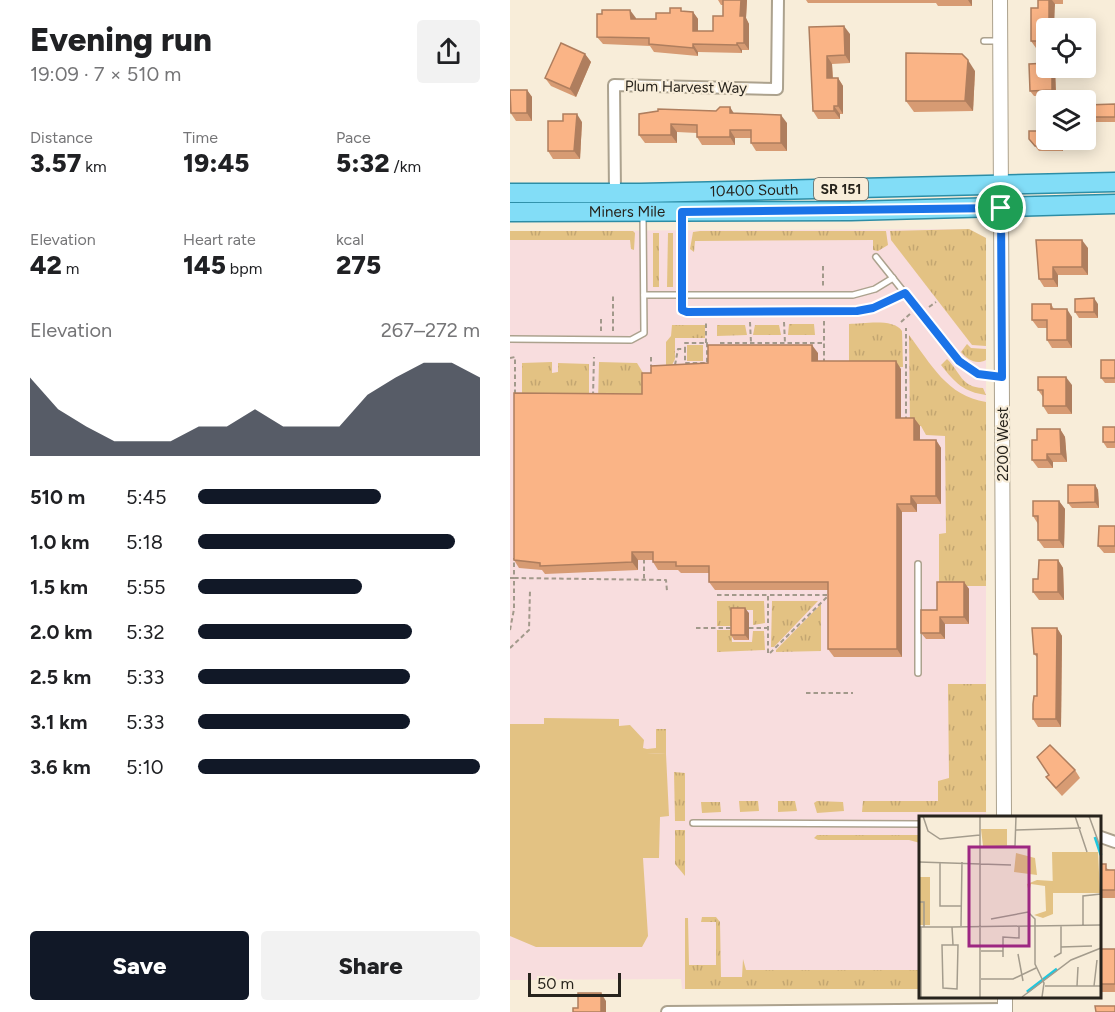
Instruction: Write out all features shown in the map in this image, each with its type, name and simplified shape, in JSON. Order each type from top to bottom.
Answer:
[{"type":"main road","name":"10400 South","points":[[681,192],[885,182],[1001,184],[1115,182]]},
{"type":"main road","name":"Miners Mile","points":[[510,193],[681,192]]},
{"type":"main road","name":"SR 151","points":[[1001,208],[1115,204]]},
{"type":"main road","name":"Miners Mile","points":[[510,212],[643,213],[1001,208]]},
{"type":"street","name":"Plum Harvest Way","points":[[615,193],[614,86],[777,88],[778,0]]},
{"type":"street","name":"2200 West","points":[[1000,0],[1004,816]]},
{"type":"street","points":[[1100,837],[1115,842]]},
{"type":"street","points":[[667,1012],[1005,1006]]},
{"type":"lane","points":[[984,41],[1000,41]]},
{"type":"lane","points":[[682,212],[682,310],[687,312],[812,312],[873,308],[905,293]]},
{"type":"lane","points":[[510,339],[631,340],[644,333],[643,213]]},
{"type":"lane","points":[[876,258],[959,361],[978,374],[1002,377]]},
{"type":"lane","points":[[644,295],[853,295],[875,289],[893,278]]},
{"type":"lane","points":[[918,564],[918,673]]},
{"type":"lane","points":[[693,823],[919,824]]},
{"type":"path","points":[[823,266],[823,287]]},
{"type":"path","points":[[613,295],[613,340]]},
{"type":"path","points":[[901,322],[918,309]]},
{"type":"path","points":[[601,316],[601,340]]},
{"type":"path","points":[[824,321],[824,369]]},
{"type":"path","points":[[706,322],[707,370]]},
{"type":"path","points":[[750,322],[751,343]]},
{"type":"path","points":[[784,322],[785,343]]},
{"type":"path","points":[[906,328],[906,426]]},
{"type":"path","points":[[706,343],[685,343],[685,363],[707,363]]},
{"type":"path","points":[[720,343],[824,343]]},
{"type":"path","points":[[673,369],[678,360],[678,349],[685,349]]},
{"type":"path","points":[[510,358],[515,357],[515,404]]},
{"type":"path","points":[[593,405],[594,357]]},
{"type":"path","points":[[651,357],[651,369]]},
{"type":"path","points":[[644,550],[644,580]]},
{"type":"path","points":[[510,630],[514,609],[512,578],[514,554]]},
{"type":"path","points":[[510,573],[512,578]]},
{"type":"path","points":[[512,578],[666,580],[667,591]]},
{"type":"path","points":[[510,648],[529,630],[530,590]]},
{"type":"path","points":[[717,595],[829,595]]},
{"type":"path","points":[[768,595],[769,653],[829,595]]},
{"type":"path","points":[[829,595],[829,606]]},
{"type":"path","points":[[696,628],[734,628]]},
{"type":"path","points":[[749,628],[768,628]]},
{"type":"path","points":[[806,693],[853,693]]},
{"type":"shaded area","points":[[969,229],[986,238],[986,816],[919,816],[919,989],[682,989],[681,979],[510,980],[510,231]]},
{"type":"green space","points":[[969,229],[986,238],[986,346],[972,345],[891,240],[890,231]]},
{"type":"green space","points":[[510,231],[633,231],[635,233],[634,250],[631,249],[630,240],[510,240]]},
{"type":"green space","points":[[886,231],[888,245],[878,251],[873,250],[873,240],[695,241],[694,252],[690,249],[693,232]]},
{"type":"green space","points":[[653,233],[659,233],[659,287],[653,287]]},
{"type":"green space","points":[[668,233],[673,233],[673,287],[667,287]]},
{"type":"green space","points":[[885,323],[898,327],[902,331],[903,367],[860,368],[849,362],[849,324]]},
{"type":"green space","points":[[789,324],[814,324],[815,335],[788,335]]},
{"type":"green space","points":[[672,325],[705,325],[705,338],[675,338],[675,359],[670,369],[659,371],[666,365],[666,342],[671,336]]},
{"type":"green space","points":[[717,325],[745,325],[747,335],[717,336]]},
{"type":"green space","points":[[755,325],[779,325],[781,335],[753,335]]},
{"type":"green space","points":[[909,335],[950,386],[972,399],[986,402],[986,586],[939,586],[939,534],[946,533],[945,436],[926,435],[921,426],[910,426]]},
{"type":"green space","points":[[967,344],[971,348],[986,349],[986,360],[976,362],[966,357],[961,352]]},
{"type":"green space","points":[[687,345],[703,345],[703,361],[687,361]]},
{"type":"green space","points":[[947,359],[966,382],[983,388],[986,395],[972,392],[956,382],[941,365]]},
{"type":"green space","points":[[552,362],[552,373],[558,372],[558,363],[589,364],[589,401],[522,401],[522,363]]},
{"type":"green space","points":[[599,362],[637,363],[648,381],[648,402],[598,402]]},
{"type":"green space","points":[[717,601],[764,601],[765,623],[753,625],[753,610],[732,610],[732,626],[717,626]]},
{"type":"green space","points":[[772,601],[818,601],[774,647],[771,647]]},
{"type":"green space","points":[[821,604],[821,651],[776,652],[776,650]]},
{"type":"green space","points":[[717,630],[732,630],[732,642],[752,642],[753,631],[764,631],[765,650],[717,652]]},
{"type":"green space","points":[[948,684],[986,684],[986,812],[862,812],[863,801],[938,801],[938,781],[949,778]]},
{"type":"green space","points":[[544,718],[619,719],[619,726],[630,725],[644,740],[643,748],[647,749],[647,753],[666,754],[669,816],[660,817],[659,858],[643,858],[648,936],[642,947],[536,947],[510,936],[510,724],[544,724]]},
{"type":"green space","points":[[656,729],[666,729],[666,754],[647,753],[647,749],[656,748]]},
{"type":"green space","points":[[674,772],[685,773],[685,821],[675,821]]},
{"type":"green space","points":[[739,801],[758,801],[759,811],[740,812]]},
{"type":"green space","points":[[778,801],[795,801],[797,811],[778,812]]},
{"type":"green space","points":[[817,801],[843,802],[844,811],[817,813],[814,803]]},
{"type":"green space","points":[[701,802],[720,802],[721,812],[702,813]]},
{"type":"green space","points":[[675,830],[685,830],[685,876],[675,864]]},
{"type":"green space","points":[[817,835],[919,835],[919,843],[909,840],[818,840],[814,838]]},
{"type":"green space","points":[[702,917],[716,917],[720,922],[721,977],[742,977],[743,959],[746,970],[919,970],[919,989],[685,989],[685,918],[688,918],[689,965],[716,965],[716,922],[701,922]]},
{"type":"building","points":[[723,0],[741,0],[740,16],[744,16],[744,43],[737,43],[737,45],[693,44],[693,48],[649,44],[649,38],[597,37],[597,14],[602,14],[602,10],[630,10],[631,19],[656,19],[656,13],[670,13],[670,8],[681,8],[681,11],[693,12],[693,31],[713,31],[713,16],[723,16]]},
{"type":"building","points":[[1038,0],[1049,0],[1049,18],[1036,18],[1036,41],[1031,41],[1031,8],[1038,8]]},
{"type":"building","points":[[844,26],[845,55],[827,56],[827,78],[838,78],[838,106],[834,106],[834,111],[813,111],[809,27]]},
{"type":"building","points":[[561,43],[585,54],[570,89],[545,78]]},
{"type":"building","points":[[906,53],[962,54],[968,60],[965,101],[906,101]]},
{"type":"building","points":[[1029,64],[1036,64],[1036,78],[1052,78],[1052,90],[1030,91]]},
{"type":"building","points":[[510,90],[527,90],[527,113],[511,113]]},
{"type":"building","points":[[1115,104],[1115,117],[1096,117],[1096,105]]},
{"type":"building","points":[[720,107],[730,107],[730,113],[781,115],[781,143],[751,143],[751,130],[730,130],[730,137],[697,137],[697,125],[671,124],[671,135],[639,135],[639,114],[658,111],[658,109],[716,111]]},
{"type":"building","points":[[563,114],[577,114],[574,151],[548,151],[548,121],[563,121]]},
{"type":"building","points":[[1029,131],[1036,131],[1036,146],[1029,139]]},
{"type":"building","points":[[1036,240],[1082,240],[1082,267],[1053,267],[1053,279],[1039,279]]},
{"type":"building","points":[[1094,298],[1094,312],[1075,312],[1075,299]]},
{"type":"building","points":[[1032,304],[1051,304],[1051,309],[1067,309],[1067,340],[1047,340],[1047,320],[1032,320]]},
{"type":"building","points":[[708,345],[812,345],[812,361],[896,361],[896,418],[914,418],[914,440],[936,440],[936,496],[911,496],[911,504],[897,504],[897,649],[828,649],[828,582],[709,582],[709,566],[676,566],[676,562],[653,562],[653,552],[632,552],[632,562],[540,566],[540,563],[514,560],[514,393],[642,394],[642,373],[651,373],[651,366],[708,363]]},
{"type":"building","points":[[1101,360],[1115,360],[1115,378],[1101,378]]},
{"type":"building","points":[[1038,377],[1066,377],[1066,406],[1043,406],[1043,390],[1038,390]]},
{"type":"building","points":[[1103,427],[1115,427],[1115,442],[1103,442]]},
{"type":"building","points":[[1037,429],[1060,429],[1061,454],[1047,454],[1047,460],[1032,460],[1032,440],[1037,440]]},
{"type":"building","points":[[1068,485],[1095,485],[1095,502],[1068,503]]},
{"type":"building","points":[[1033,501],[1059,501],[1059,540],[1038,540],[1038,516],[1033,516]]},
{"type":"building","points":[[1099,526],[1115,526],[1115,546],[1098,546]]},
{"type":"building","points":[[1039,560],[1058,560],[1058,592],[1033,592],[1033,579],[1038,579]]},
{"type":"building","points":[[937,582],[964,582],[964,617],[940,617],[940,633],[921,633],[921,610],[937,610]]},
{"type":"building","points":[[731,608],[745,608],[745,635],[731,635]]},
{"type":"building","points":[[1032,628],[1057,628],[1056,719],[1033,719],[1034,696],[1037,696],[1037,654],[1034,654]]},
{"type":"building","points":[[1050,745],[1075,770],[1056,788],[1046,777],[1049,775],[1037,757]]},
{"type":"building","points":[[1100,864],[1106,864],[1106,870],[1115,870],[1115,890],[1100,890]]},
{"type":"building","points":[[1100,949],[1115,949],[1115,984],[1100,984]]},
{"type":"building","points":[[578,993],[601,993],[601,1012],[573,1012],[573,1008],[578,1008]]},
{"type":"building","points":[[1095,1006],[1115,1006],[1115,1012],[1096,1012]]},
{"type":"route","points":[[1001,208],[1002,377],[978,374],[959,361],[905,293],[873,308],[857,311],[684,312],[682,310],[682,212],[1001,208]]}]
